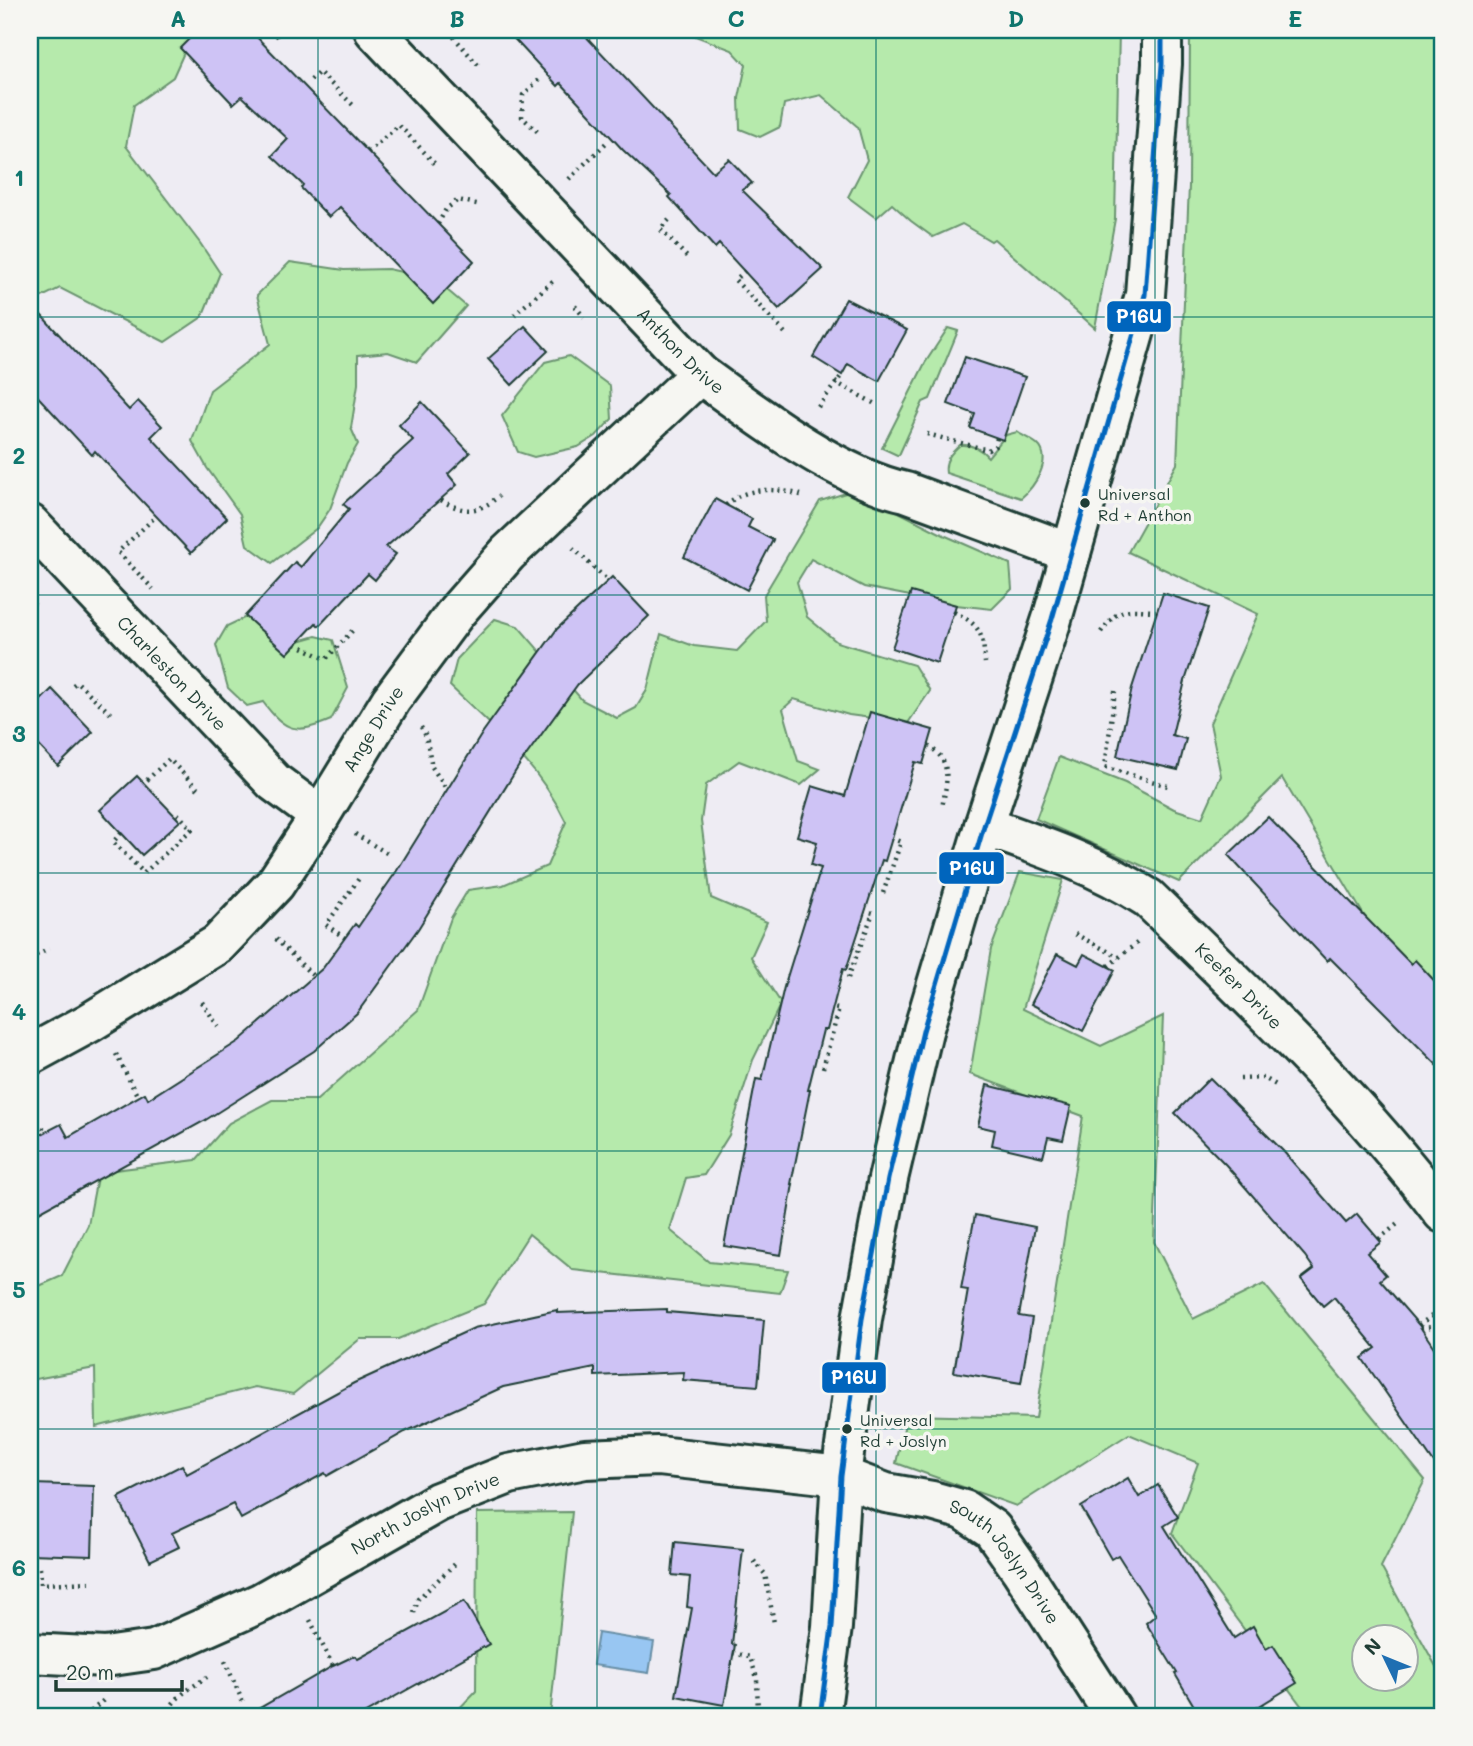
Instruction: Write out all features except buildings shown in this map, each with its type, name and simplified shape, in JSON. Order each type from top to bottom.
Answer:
[{"type":"street","name":"Anthon Drive","points":[[374,30],[701,374],[751,412],[835,463],[891,489],[906,492],[1072,553]]},
{"type":"street","points":[[820,1716],[832,1627],[841,1476],[862,1319],[888,1180],[923,1031],[984,826],[1035,675],[1072,553],[1145,295],[1162,30]]},
{"type":"street","name":"Ange Drive","points":[[30,1055],[79,1029],[213,947],[249,911],[275,884],[391,700],[457,611],[508,553],[701,374]]},
{"type":"street","name":"Charleston Drive","points":[[30,524],[274,782],[320,816]]},
{"type":"street","name":"Keefer Drive","points":[[984,826],[1066,854],[1123,882],[1148,898],[1330,1080],[1410,1170],[1443,1213]]},
{"type":"street","name":"North Joslyn Drive","points":[[30,1653],[105,1657],[154,1650],[262,1602],[439,1502],[509,1474],[572,1461],[658,1456],[841,1476]]},
{"type":"street","name":"South Joslyn Drive","points":[[841,1476],[886,1493],[964,1510],[992,1529],[1115,1716]]},
{"type":"path","points":[[272,30],[280,39]]},
{"type":"path","points":[[453,30],[453,36],[478,65]]},
{"type":"path","points":[[311,80],[319,72],[355,107]]},
{"type":"path","points":[[539,79],[523,95],[522,117],[540,134]]},
{"type":"path","points":[[368,152],[399,125],[435,164]]},
{"type":"path","points":[[541,206],[609,140]]},
{"type":"path","points":[[438,224],[446,209],[458,200],[485,206]]},
{"type":"path","points":[[669,220],[660,229],[687,257]]},
{"type":"path","points":[[745,271],[735,280],[786,334]]},
{"type":"path","points":[[514,315],[553,281],[561,290]]},
{"type":"path","points":[[568,299],[584,317]]},
{"type":"path","points":[[835,382],[877,405]]},
{"type":"path","points":[[928,434],[988,450],[995,446],[998,438]]},
{"type":"path","points":[[726,505],[752,491],[774,489],[806,498]]},
{"type":"path","points":[[441,500],[463,510],[480,509],[499,496]]},
{"type":"path","points":[[153,520],[118,552],[153,589]]},
{"type":"path","points":[[544,520],[608,581]]},
{"type":"path","points":[[30,600],[35,605]]},
{"type":"path","points":[[1101,632],[1112,615],[1123,610],[1156,611]]},
{"type":"path","points":[[954,612],[969,619],[977,627],[984,639],[985,663]]},
{"type":"path","points":[[296,644],[326,659],[353,630]]},
{"type":"path","points":[[73,685],[76,682],[111,715]]},
{"type":"path","points":[[1115,691],[1105,766],[1168,786]]},
{"type":"path","points":[[391,700],[418,722],[426,736],[432,767],[447,790]]},
{"type":"path","points":[[928,746],[938,751],[948,776],[942,807]]},
{"type":"path","points":[[147,780],[169,759],[198,789]]},
{"type":"path","points":[[121,833],[113,842],[144,873],[192,829],[175,811]]},
{"type":"path","points":[[883,893],[901,842],[891,838]]},
{"type":"path","points":[[345,938],[327,925],[360,877]]},
{"type":"path","points":[[249,911],[312,975]]},
{"type":"path","points":[[848,978],[873,913],[865,911]]},
{"type":"path","points":[[1075,934],[1119,957]]},
{"type":"path","points":[[30,958],[49,949]]},
{"type":"path","points":[[823,1068],[839,1009],[832,1007]]},
{"type":"path","points":[[1240,1079],[1264,1079],[1286,1091]]},
{"type":"path","points":[[1439,1095],[1443,1100]]},
{"type":"path","points":[[30,1129],[42,1126],[46,1132]]},
{"type":"path","points":[[1443,1308],[1420,1326],[1443,1326]]},
{"type":"path","points":[[754,1561],[765,1574],[774,1623]]},
{"type":"path","points":[[414,1613],[418,1599],[457,1562]]},
{"type":"path","points":[[40,1568],[41,1584],[92,1582]]},
{"type":"path","points":[[292,1585],[333,1666]]},
{"type":"path","points":[[733,1653],[750,1657],[757,1678],[758,1716]]},
{"type":"path","points":[[166,1716],[169,1707],[181,1695],[207,1677]]},
{"type":"path","points":[[86,1716],[110,1695]]},
{"type":"green space","points":[[30,30],[183,30],[191,37],[173,77],[134,105],[126,146],[220,273],[202,317],[165,342],[60,288],[30,303]]},
{"type":"green space","points":[[688,30],[1119,30],[1115,219],[1095,328],[994,239],[991,241],[962,224],[933,237],[892,204],[876,218],[848,197],[867,160],[858,127],[821,95],[784,104],[780,127],[760,137],[740,129],[739,98],[746,65],[732,50],[690,34]]},
{"type":"green space","points":[[1190,30],[1443,30],[1443,1033],[1411,994],[1282,778],[1179,882],[1036,819],[1059,757],[1125,783],[1174,809],[1202,818],[1221,776],[1210,723],[1258,614],[1128,552],[1177,464],[1189,186]]},
{"type":"green space","points":[[290,262],[344,270],[388,269],[434,279],[466,306],[417,362],[388,352],[358,355],[358,384],[351,428],[358,444],[347,463],[330,509],[317,528],[272,563],[247,545],[240,514],[207,468],[192,441],[210,390],[270,344],[257,295]]},
{"type":"green space","points":[[948,328],[958,331],[930,399],[923,402],[899,455],[882,448],[925,363]]},
{"type":"green space","points":[[569,356],[610,386],[612,419],[596,436],[578,447],[534,457],[518,452],[502,416],[545,362]]},
{"type":"green space","points":[[1017,432],[1037,444],[1044,457],[1036,480],[1021,498],[946,473],[949,457],[960,445],[976,448],[988,457],[1006,435]]},
{"type":"green space","points":[[855,490],[946,536],[1010,564],[1012,589],[992,609],[956,605],[864,587],[811,559],[797,582],[807,617],[837,642],[914,665],[930,691],[908,723],[849,715],[794,699],[783,709],[798,761],[820,769],[801,785],[739,761],[706,785],[701,821],[711,898],[767,922],[751,957],[781,1003],[753,1060],[729,1135],[704,1175],[686,1178],[670,1230],[709,1262],[788,1270],[780,1293],[573,1270],[529,1234],[484,1304],[398,1339],[360,1339],[293,1394],[255,1387],[96,1427],[95,1368],[30,1380],[30,1290],[62,1276],[88,1225],[98,1172],[196,1160],[229,1123],[272,1100],[317,1100],[418,1010],[451,918],[468,890],[503,885],[547,866],[566,822],[529,765],[450,686],[457,659],[495,619],[518,626],[582,700],[617,718],[636,708],[647,690],[661,634],[694,646],[737,651],[766,621],[764,595],[820,501]]},
{"type":"green space","points":[[263,609],[299,641],[316,636],[333,640],[348,688],[331,720],[301,729],[293,728],[279,720],[263,702],[247,706],[228,688],[216,645],[227,626]]},
{"type":"green space","points":[[1020,872],[1063,880],[1023,1009],[1101,1046],[1163,1016],[1154,1242],[1193,1319],[1264,1284],[1425,1480],[1381,1567],[1413,1624],[1350,1624],[1350,1694],[1420,1694],[1420,1637],[1443,1679],[1443,1716],[1309,1716],[1172,1533],[1198,1463],[1129,1434],[1016,1506],[896,1463],[907,1415],[1036,1418],[1083,1116],[970,1074],[991,949]]},
{"type":"green space","points":[[572,1512],[550,1716],[452,1716],[476,1691],[477,1513]]},
{"type":"water","points":[[598,1633],[654,1642],[649,1673],[593,1665]]},
{"type":"transit line","name":"P16U","points":[[820,1716],[832,1627],[841,1476],[862,1319],[888,1179],[923,1031],[984,826],[1052,619],[1145,295],[1162,64],[1162,30]]},
{"type":"place","name":"Universal Rd + Anthon","points":[[1085,503]]},
{"type":"place","name":"Universal Rd + Joslyn","points":[[847,1429]]}]
